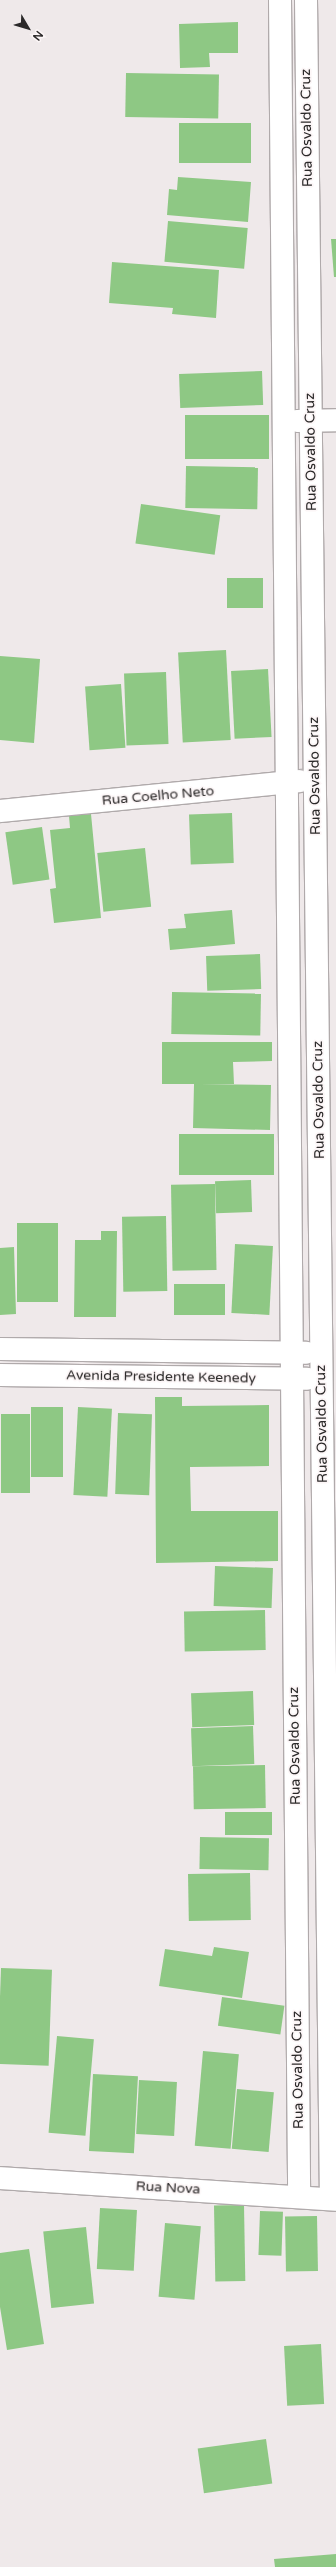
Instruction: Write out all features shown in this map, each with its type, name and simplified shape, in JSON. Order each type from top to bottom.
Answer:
[{"type":"street","name":"Rua Osvaldo Cruz","points":[[280,0],[299,2195]]},
{"type":"street","name":"Rua Osvaldo Cruz","points":[[306,0],[315,779],[326,955],[328,1150],[321,1354],[330,1556],[333,2200]]},
{"type":"street","points":[[283,420],[311,422],[336,420]]},
{"type":"street","name":"Rua Coelho Neto","points":[[0,811],[315,779]]},
{"type":"street","points":[[290,1151],[328,1150]]},
{"type":"street","name":"Avenida Presidente Keenedy","points":[[0,1349],[321,1354]]},
{"type":"street","name":"Avenida Presidente Keenedy","points":[[0,1375],[322,1379]]},
{"type":"street","points":[[293,1560],[330,1556]]},
{"type":"street","name":"Rua Nova","points":[[0,2178],[299,2195],[333,2200]]},
{"type":"building","points":[[238,22],[238,53],[209,53],[210,67],[180,68],[179,24]]},
{"type":"building","points":[[126,73],[219,75],[218,119],[125,117]]},
{"type":"building","points":[[179,123],[251,123],[251,163],[179,163]]},
{"type":"building","points":[[178,177],[251,182],[248,222],[167,215],[169,189],[177,190]]},
{"type":"building","points":[[168,221],[248,228],[244,269],[164,262]]},
{"type":"building","points":[[331,239],[336,239],[336,277],[334,277]]},
{"type":"building","points":[[112,262],[219,270],[216,318],[172,314],[173,308],[109,303]]},
{"type":"building","points":[[262,371],[263,405],[180,408],[179,374]]},
{"type":"building","points":[[185,415],[269,415],[269,459],[185,459]]},
{"type":"building","points":[[186,466],[258,467],[257,509],[185,508]]},
{"type":"building","points":[[141,504],[220,515],[215,555],[135,544]]},
{"type":"building","points":[[227,578],[263,578],[263,608],[227,608]]},
{"type":"building","points":[[226,650],[231,740],[183,742],[178,653]]},
{"type":"building","points":[[0,656],[40,659],[34,743],[0,740]]},
{"type":"building","points":[[268,669],[272,737],[235,739],[231,671]]},
{"type":"building","points":[[166,672],[169,744],[127,745],[124,673]]},
{"type":"building","points":[[121,684],[125,748],[90,750],[85,687]]},
{"type":"building","points":[[232,813],[234,863],[191,864],[189,815]]},
{"type":"building","points":[[91,814],[101,918],[54,923],[50,889],[56,888],[50,830],[70,828],[69,816]]},
{"type":"building","points":[[42,827],[49,879],[13,885],[5,832]]},
{"type":"building","points":[[145,848],[151,907],[103,912],[97,853]]},
{"type":"building","points":[[232,910],[235,944],[170,950],[168,929],[186,928],[184,914]]},
{"type":"building","points":[[260,954],[261,989],[207,991],[206,956]]},
{"type":"building","points":[[172,992],[261,994],[260,1036],[171,1034]]},
{"type":"building","points":[[162,1042],[272,1042],[272,1061],[233,1062],[234,1084],[200,1084],[271,1085],[270,1130],[193,1128],[194,1084],[162,1084]]},
{"type":"building","points":[[179,1134],[274,1134],[274,1175],[179,1175]]},
{"type":"building","points":[[251,1180],[252,1212],[216,1213],[215,1181]]},
{"type":"building","points":[[215,1184],[217,1270],[173,1271],[171,1185]]},
{"type":"building","points":[[166,1216],[167,1291],[123,1292],[122,1217]]},
{"type":"building","points":[[17,1223],[58,1223],[58,1302],[17,1302]]},
{"type":"building","points":[[101,1231],[117,1231],[116,1317],[74,1317],[75,1240],[101,1240]]},
{"type":"building","points":[[235,1244],[273,1246],[269,1315],[231,1313]]},
{"type":"building","points":[[14,1247],[16,1314],[0,1315],[0,1248]]},
{"type":"building","points":[[174,1284],[225,1284],[225,1315],[174,1315]]},
{"type":"building","points":[[155,1397],[182,1397],[182,1406],[269,1405],[269,1466],[190,1467],[191,1511],[278,1511],[278,1561],[156,1563]]},
{"type":"building","points":[[31,1407],[63,1407],[63,1477],[31,1477]]},
{"type":"building","points":[[78,1407],[112,1409],[107,1497],[73,1495]]},
{"type":"building","points":[[118,1413],[152,1414],[149,1495],[115,1494]]},
{"type":"building","points":[[1,1414],[30,1414],[30,1493],[1,1493]]},
{"type":"building","points":[[215,1566],[273,1568],[272,1608],[214,1606]]},
{"type":"building","points":[[265,1610],[266,1650],[185,1651],[184,1611]]},
{"type":"building","points":[[253,1691],[254,1725],[192,1727],[191,1693]]},
{"type":"building","points":[[253,1726],[254,1764],[192,1766],[191,1728]]},
{"type":"building","points":[[265,1765],[266,1808],[194,1809],[193,1766]]},
{"type":"building","points":[[225,1812],[272,1812],[272,1835],[225,1835]]},
{"type":"building","points":[[200,1837],[269,1838],[268,1870],[199,1869]]},
{"type":"building","points":[[250,1873],[251,1920],[189,1921],[188,1874]]},
{"type":"building","points":[[214,1947],[249,1952],[242,1998],[159,1986],[165,1949],[212,1956]]},
{"type":"building","points":[[1,1968],[52,1970],[49,2066],[0,2064]]},
{"type":"building","points":[[222,1997],[284,2006],[280,2034],[218,2026]]},
{"type":"building","points":[[57,2036],[94,2039],[85,2136],[49,2133]]},
{"type":"building","points":[[203,2051],[239,2054],[231,2149],[195,2146]]},
{"type":"building","points":[[93,2074],[138,2076],[134,2153],[89,2151]]},
{"type":"building","points":[[139,2080],[177,2082],[174,2136],[136,2134]]},
{"type":"building","points":[[237,2089],[274,2092],[269,2152],[232,2149]]},
{"type":"building","points":[[244,2205],[245,2281],[215,2282],[214,2206]]},
{"type":"building","points":[[100,2208],[137,2210],[134,2271],[97,2269]]},
{"type":"building","points":[[260,2211],[283,2212],[281,2256],[258,2255]]},
{"type":"building","points":[[317,2216],[318,2271],[286,2272],[285,2217]]},
{"type":"building","points":[[165,2223],[201,2226],[194,2300],[159,2297]]},
{"type":"building","points":[[86,2227],[94,2304],[51,2308],[43,2231]]},
{"type":"building","points":[[29,2249],[44,2344],[7,2350],[0,2307],[0,2253]]},
{"type":"building","points":[[321,2344],[324,2404],[287,2406],[284,2346]]},
{"type":"building","points":[[266,2439],[272,2484],[204,2493],[198,2449]]},
{"type":"building","points":[[336,2554],[336,2567],[275,2567],[274,2559]]}]
